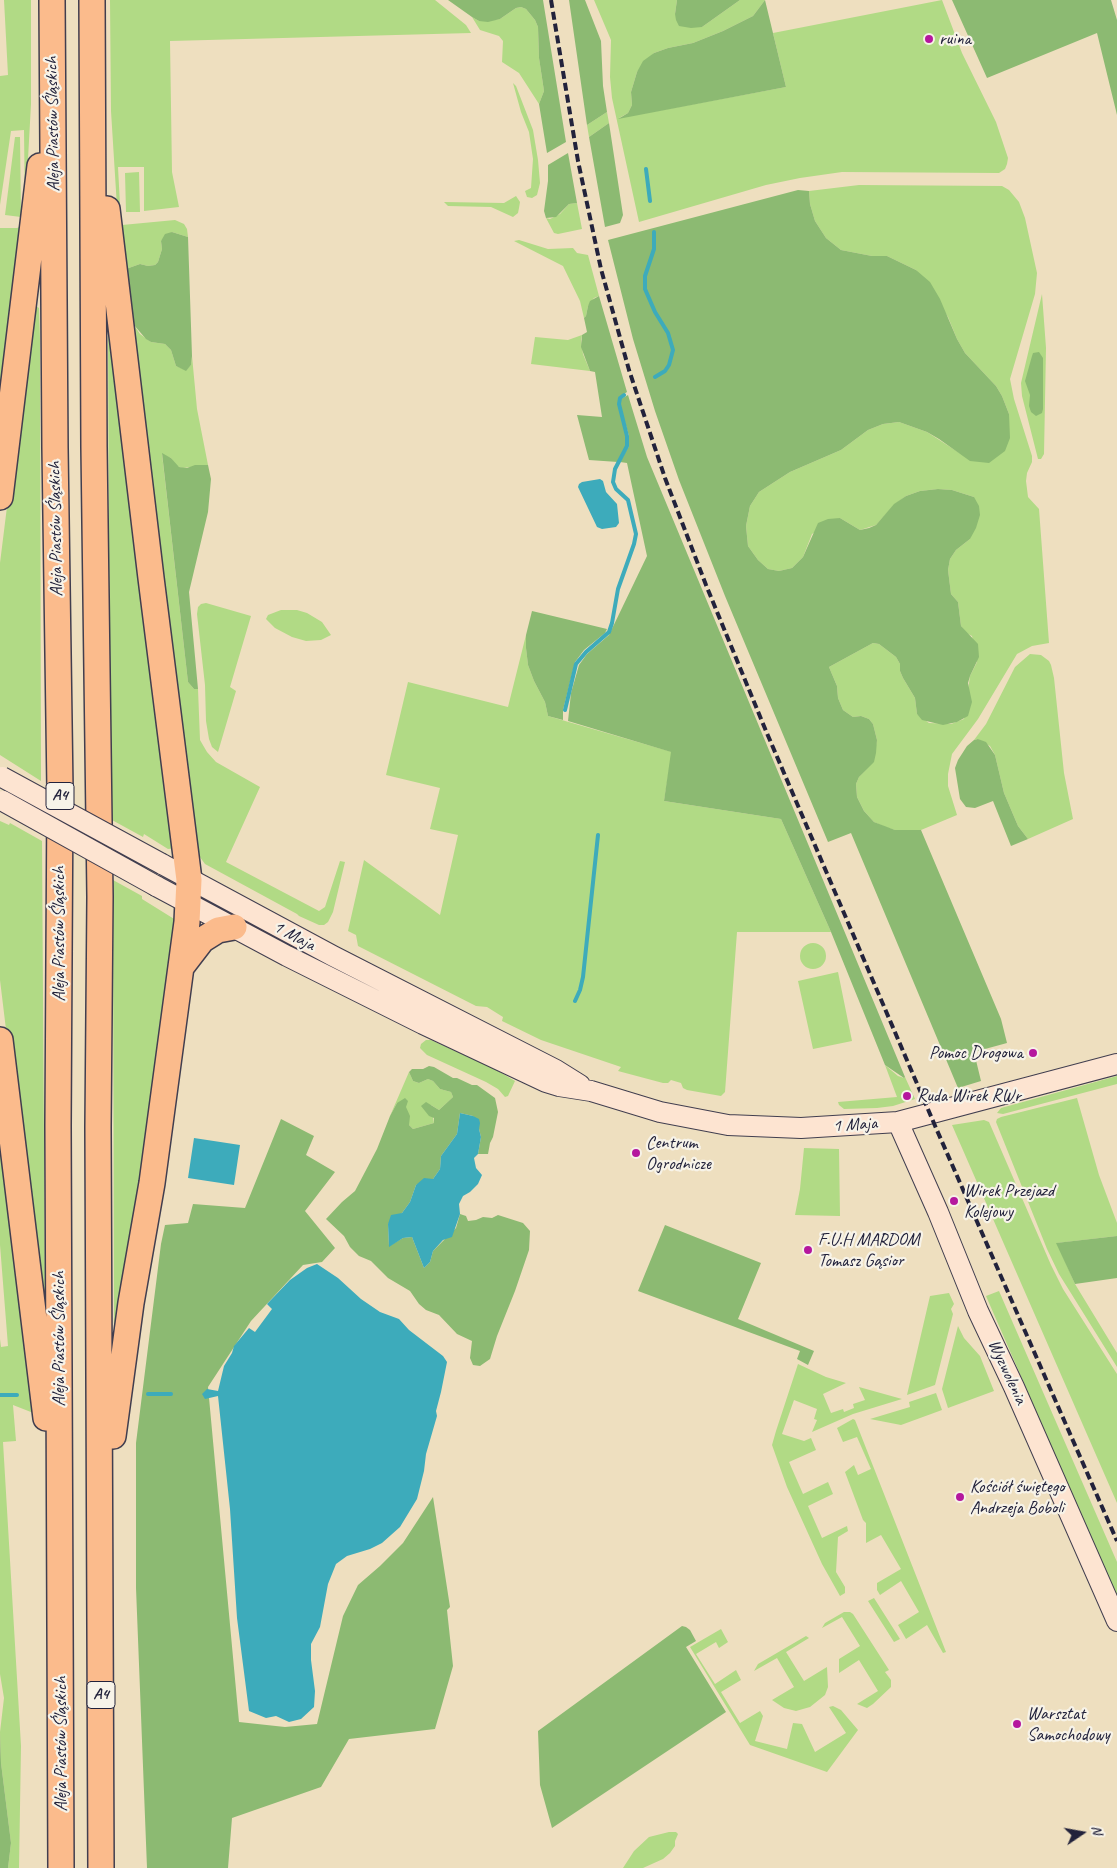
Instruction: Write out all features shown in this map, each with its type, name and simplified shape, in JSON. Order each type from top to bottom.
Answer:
[{"type":"highway","name":"Aleja Piastów Śląskich","points":[[52,0],[54,448],[60,808],[58,1145],[61,1868]]},
{"type":"highway","name":"A4","points":[[92,0],[94,447],[100,897],[98,1137],[101,1868]]},
{"type":"highway","points":[[92,57],[106,193],[189,892],[152,1183],[131,1302],[100,1523]]},
{"type":"highway","points":[[0,497],[52,62]]},
{"type":"highway","points":[[180,968],[202,940],[218,930],[234,927]]},
{"type":"highway","points":[[0,1040],[60,1530]]},
{"type":"main road","name":"1 Maja","points":[[1,777],[162,864],[189,892],[234,927],[287,956],[415,1020],[553,1084],[591,1091],[660,1112],[728,1125],[801,1128],[898,1122],[1117,1064]]},
{"type":"main road","name":"1 Maja","points":[[1,800],[156,886],[189,892],[342,960],[556,1070],[591,1091]]},
{"type":"main road","name":"Wyzwolenia","points":[[898,1122],[938,1212],[978,1311],[1014,1387],[1117,1621]]},
{"type":"green space","points":[[4,0],[31,0],[31,104],[25,214],[24,130],[11,131],[0,205],[0,76],[8,75]]},
{"type":"green space","points":[[110,0],[435,0],[466,25],[471,33],[170,41],[172,172],[179,207],[144,211],[144,167],[118,167],[120,223],[118,223],[111,111]]},
{"type":"green space","points":[[448,0],[543,0],[566,142],[547,153],[539,104],[544,91],[539,58],[538,27],[526,9],[516,8],[500,19],[488,22],[479,21]]},
{"type":"green space","points":[[569,0],[585,0],[601,41],[603,86],[607,112],[587,125]]},
{"type":"green space","points":[[594,0],[677,0],[675,14],[702,27],[740,0],[765,0],[753,16],[723,31],[693,43],[654,53],[637,72],[631,92],[632,105],[628,113],[619,118],[786,87],[773,33],[942,0],[962,53],[996,122],[1008,158],[1005,169],[999,173],[842,172],[800,178],[766,185],[639,222],[612,98],[610,77],[611,40]]},
{"type":"green space","points":[[677,0],[740,0],[702,27],[691,28],[679,26],[676,20]]},
{"type":"green space","points":[[765,0],[786,87],[618,119],[628,113],[632,105],[631,92],[637,72],[643,61],[654,53],[693,43],[753,16]]},
{"type":"green space","points":[[952,0],[1111,0],[1117,20],[1117,115],[1097,33],[987,78]]},
{"type":"green space","points":[[516,8],[526,9],[538,27],[539,58],[544,91],[539,104],[519,73],[502,62],[503,41],[499,36],[480,30],[472,17],[479,21],[500,19]]},
{"type":"green space","points":[[513,83],[516,86],[533,130],[538,160],[540,183],[537,195],[532,198],[527,197],[525,191],[531,188],[533,159],[529,132]]},
{"type":"green space","points":[[607,112],[609,123],[589,137],[587,125]]},
{"type":"green space","points":[[609,123],[623,215],[620,223],[605,227],[589,137]]},
{"type":"green space","points":[[15,137],[20,137],[21,217],[5,215]]},
{"type":"green space","points":[[568,153],[577,203],[569,204],[556,217],[546,218],[544,211],[548,165]]},
{"type":"green space","points":[[139,172],[140,212],[126,212],[125,173]]},
{"type":"green space","points":[[859,185],[1002,186],[1009,190],[1019,202],[1025,218],[1037,273],[1035,294],[1010,379],[1014,399],[1032,456],[1026,481],[1028,497],[1039,509],[1049,643],[1032,646],[1017,654],[978,719],[952,754],[948,786],[957,815],[921,830],[895,830],[885,827],[874,822],[864,811],[857,797],[856,784],[859,777],[873,762],[877,740],[873,724],[869,719],[861,716],[853,717],[843,710],[838,698],[837,686],[829,667],[873,643],[879,644],[896,657],[900,664],[903,678],[915,698],[917,714],[929,723],[951,724],[964,719],[969,696],[970,676],[977,662],[972,636],[966,633],[961,626],[958,602],[951,594],[948,570],[950,559],[956,550],[970,539],[974,497],[952,490],[920,491],[906,496],[894,505],[876,525],[860,530],[840,518],[812,534],[803,557],[792,568],[779,571],[768,569],[758,560],[748,546],[746,526],[750,506],[759,492],[790,472],[841,450],[868,430],[883,424],[899,422],[927,432],[961,454],[1009,414],[996,386],[965,353],[948,317],[916,270],[887,256],[872,256],[841,250],[826,238],[815,221],[810,204],[809,191]]},
{"type":"green space","points":[[798,190],[809,191],[810,204],[815,221],[826,238],[841,250],[872,256],[887,256],[916,270],[930,282],[965,353],[996,386],[1009,414],[1010,438],[1005,451],[989,463],[970,461],[927,432],[899,422],[883,424],[868,430],[841,450],[790,472],[759,492],[750,506],[746,526],[748,546],[758,560],[768,569],[779,571],[792,568],[803,557],[818,523],[828,519],[840,518],[860,530],[869,528],[876,525],[894,504],[906,496],[920,491],[938,489],[952,490],[974,497],[979,506],[980,515],[976,528],[970,539],[956,550],[950,559],[948,570],[951,594],[958,602],[961,626],[978,644],[979,657],[968,683],[972,702],[968,716],[957,722],[943,725],[922,720],[917,714],[915,698],[900,671],[900,664],[896,657],[879,644],[873,643],[829,667],[837,686],[838,698],[843,710],[853,717],[861,716],[869,719],[873,724],[877,740],[874,762],[859,777],[856,784],[857,797],[864,811],[874,822],[895,830],[921,830],[1001,1019],[1007,1043],[974,1052],[981,1081],[958,1088],[851,833],[828,842],[725,596],[679,480],[655,411],[633,339],[608,240]]},
{"type":"green space","points":[[516,196],[520,202],[518,213],[513,217],[491,207],[448,206],[444,202],[504,203]]},
{"type":"green space","points":[[577,203],[582,229],[558,234],[554,233],[546,218],[550,219],[560,214],[569,204]]},
{"type":"green space","points":[[175,220],[184,224],[188,237],[172,232],[161,241],[162,249],[158,262],[155,265],[140,264],[126,269],[122,225]]},
{"type":"green space","points":[[25,225],[0,410],[0,228],[17,228]]},
{"type":"green space","points":[[172,232],[188,237],[192,356],[191,365],[186,371],[176,366],[171,350],[165,344],[151,342],[146,339],[134,325],[126,269],[140,264],[155,265],[158,262],[162,249],[161,241],[165,234]]},
{"type":"green space","points":[[519,240],[548,249],[573,248],[577,253],[588,255],[599,296],[594,298],[588,306],[584,318],[580,301],[563,266],[514,241]]},
{"type":"green space","points":[[1042,294],[1046,348],[1044,454],[1041,459],[1038,459],[1022,396],[1021,383]]},
{"type":"green space","points":[[599,296],[627,392],[619,397],[618,404],[626,436],[626,446],[618,462],[589,460],[577,415],[602,417],[595,372],[590,371],[581,347],[582,335],[587,332],[584,318],[588,306],[590,301]]},
{"type":"green space","points":[[32,306],[39,308],[40,339],[41,781],[0,755],[0,563]]},
{"type":"green space","points":[[134,325],[140,334],[151,342],[165,344],[171,350],[176,366],[186,370],[191,365],[192,356],[197,409],[208,465],[183,468],[176,466],[171,458],[162,454],[188,682],[194,689],[198,689],[200,740],[207,752],[216,762],[260,787],[226,862],[319,911],[325,907],[340,861],[345,862],[333,912],[328,922],[324,925],[319,925],[299,916],[205,864],[197,853],[148,457]]},
{"type":"green space","points":[[108,330],[115,330],[177,848],[168,849],[144,834],[143,837],[112,820],[110,782]]},
{"type":"green space","points":[[582,335],[583,354],[590,371],[531,364],[535,337],[568,340]]},
{"type":"green space","points":[[1039,352],[1043,358],[1043,409],[1042,413],[1036,416],[1031,412],[1029,406],[1030,395],[1025,381],[1033,353]]},
{"type":"green space","points":[[628,395],[647,457],[904,1078],[885,1065],[831,932],[781,819],[664,801],[671,752],[568,721],[571,693],[579,665],[587,654],[609,635],[647,556],[627,463],[620,462],[629,446],[629,436],[620,405],[621,399]]},
{"type":"green space","points":[[162,453],[171,458],[179,467],[187,468],[195,465],[208,465],[211,479],[208,512],[189,592],[198,689],[194,689],[188,682]]},
{"type":"green space","points":[[206,603],[251,616],[230,687],[236,691],[218,752],[212,747],[206,721],[205,685],[197,614],[198,607]]},
{"type":"green space","points":[[281,610],[297,610],[307,613],[322,622],[331,635],[321,640],[306,641],[292,637],[275,628],[266,619],[268,615]]},
{"type":"green space","points":[[532,611],[607,629],[605,633],[584,650],[575,662],[563,710],[563,720],[548,716],[545,702],[528,665],[526,635]]},
{"type":"green space","points":[[526,635],[528,665],[545,702],[548,716],[672,752],[664,801],[781,819],[831,932],[737,932],[725,1092],[721,1096],[687,1090],[683,1088],[681,1083],[671,1080],[668,1083],[663,1083],[618,1071],[621,1067],[541,1040],[502,1021],[503,1017],[487,1007],[476,1006],[358,946],[356,935],[348,931],[364,860],[440,915],[458,835],[430,829],[440,788],[386,775],[408,682],[508,707]]},
{"type":"green space","points":[[1030,654],[1041,655],[1051,665],[1064,773],[1073,819],[1028,839],[1018,826],[1004,793],[995,755],[990,746],[978,739],[974,740],[986,724],[1015,667]]},
{"type":"green space","points":[[978,739],[986,742],[995,755],[1004,793],[1018,826],[1028,839],[1011,846],[993,801],[975,808],[966,807],[960,799],[955,768],[967,746]]},
{"type":"green space","points":[[0,821],[9,825],[10,823],[42,841],[45,1302],[39,1302],[0,980]]},
{"type":"green space","points":[[113,880],[142,896],[142,899],[179,922],[139,1215],[114,1341]]},
{"type":"green space","points":[[813,943],[822,947],[826,956],[822,965],[813,969],[804,965],[800,956],[804,947]]},
{"type":"green space","points":[[838,972],[852,1041],[813,1049],[798,981]]},
{"type":"green space","points":[[426,1040],[431,1040],[493,1068],[515,1081],[508,1096],[505,1097],[498,1089],[486,1082],[427,1055],[420,1048],[421,1044]]},
{"type":"green space","points":[[885,1065],[898,1076],[905,1077],[915,1099],[893,1106],[877,1108],[844,1109],[839,1105],[838,1102],[897,1097]]},
{"type":"green space","points":[[429,1066],[453,1078],[477,1085],[495,1098],[498,1112],[493,1137],[488,1154],[478,1154],[481,1137],[479,1129],[473,1116],[460,1113],[457,1134],[441,1156],[440,1169],[433,1179],[416,1185],[410,1202],[402,1213],[388,1224],[389,1246],[403,1238],[412,1237],[424,1268],[430,1262],[433,1251],[456,1228],[460,1214],[466,1216],[468,1221],[483,1217],[492,1218],[498,1215],[523,1223],[530,1231],[529,1250],[490,1359],[480,1366],[473,1365],[470,1358],[472,1341],[457,1334],[439,1315],[426,1310],[419,1304],[410,1291],[388,1278],[371,1261],[359,1256],[350,1247],[344,1236],[326,1219],[355,1191],[377,1149],[397,1103],[405,1098],[408,1101],[406,1107],[410,1116],[409,1125],[413,1129],[434,1123],[434,1118],[429,1116],[421,1106],[426,1102],[439,1110],[453,1097],[451,1092],[440,1089],[433,1081],[428,1079],[419,1083],[413,1081],[409,1072],[412,1069],[423,1069]]},
{"type":"green space","points":[[409,1072],[413,1081],[419,1083],[428,1079],[433,1081],[440,1089],[451,1092],[453,1097],[439,1110],[431,1105],[434,1123],[413,1129],[397,1103],[390,1116]]},
{"type":"green space","points":[[1117,1076],[1117,1084],[1003,1114],[997,1113],[1001,1108]]},
{"type":"green space","points":[[0,1094],[36,1414],[13,1405],[16,1441],[3,1442],[21,1746],[19,1868],[8,1868],[11,1843],[1,1763],[0,1732],[4,1698],[0,1674],[0,1339],[1,1347],[8,1346],[0,1245]]},
{"type":"green space","points":[[1077,1098],[1099,1175],[1117,1223],[1117,1236],[1057,1243],[1075,1284],[1117,1353],[1117,1367],[1059,1274],[1047,1249],[996,1122],[1001,1117]]},
{"type":"green space","points":[[281,1119],[314,1136],[306,1155],[335,1172],[305,1211],[335,1248],[322,1262],[303,1265],[251,1321],[208,1387],[239,1722],[285,1727],[317,1724],[343,1616],[358,1585],[403,1543],[433,1497],[450,1607],[447,1610],[453,1666],[435,1729],[349,1739],[321,1787],[232,1818],[228,1868],[147,1868],[136,1588],[136,1443],[161,1244],[165,1225],[188,1223],[193,1204],[245,1208]]},
{"type":"green space","points":[[984,1120],[989,1122],[1063,1289],[1117,1374],[1117,1503],[952,1125]]},
{"type":"green space","points":[[804,1148],[839,1149],[840,1216],[795,1215]]},
{"type":"green space","points":[[665,1225],[761,1263],[738,1319],[814,1351],[808,1365],[797,1359],[800,1351],[638,1291]]},
{"type":"green space","points":[[1117,1236],[1117,1278],[1075,1284],[1056,1243]]},
{"type":"green space","points":[[999,1291],[1117,1562],[1117,1597],[986,1296]]},
{"type":"green space","points":[[949,1293],[954,1304],[951,1309],[953,1314],[935,1385],[907,1395],[930,1296]]},
{"type":"green space","points":[[958,1326],[964,1338],[980,1356],[994,1391],[948,1408],[942,1389]]},
{"type":"green space","points":[[798,1364],[826,1377],[846,1383],[823,1394],[831,1413],[843,1409],[844,1412],[854,1408],[853,1404],[865,1400],[859,1387],[902,1399],[853,1414],[812,1432],[817,1420],[814,1419],[817,1409],[794,1400],[782,1434],[804,1441],[811,1438],[816,1450],[789,1462],[803,1494],[828,1482],[833,1494],[808,1506],[822,1538],[847,1526],[848,1531],[838,1537],[836,1572],[845,1587],[845,1593],[840,1596],[822,1564],[787,1487],[772,1445]]},
{"type":"green space","points":[[936,1393],[942,1410],[901,1425],[870,1419],[910,1407],[909,1402]]},
{"type":"green space","points":[[853,1419],[946,1652],[943,1653],[927,1625],[906,1639],[898,1625],[919,1612],[901,1581],[880,1595],[877,1590],[877,1583],[901,1569],[881,1535],[866,1543],[866,1523],[863,1520],[845,1472],[854,1465],[858,1475],[871,1469],[857,1437],[843,1442],[837,1428]]},
{"type":"green space","points":[[874,1598],[900,1639],[894,1642],[868,1601]]},
{"type":"green space","points":[[844,1612],[853,1614],[889,1670],[885,1672],[891,1680],[891,1687],[867,1708],[857,1704],[878,1691],[859,1660],[839,1673],[839,1659],[860,1646],[842,1617],[822,1628],[825,1623]]},
{"type":"green space","points":[[682,1626],[690,1630],[696,1641],[686,1647],[726,1712],[552,1828],[540,1785],[538,1731]]},
{"type":"green space","points":[[721,1629],[728,1642],[719,1648],[716,1642],[696,1654],[715,1684],[736,1670],[741,1680],[721,1692],[740,1723],[760,1711],[763,1716],[755,1741],[787,1749],[793,1723],[802,1724],[815,1752],[846,1733],[829,1707],[833,1706],[841,1710],[858,1730],[827,1772],[750,1745],[690,1647]]},
{"type":"green space","points":[[806,1636],[809,1638],[786,1652],[804,1681],[827,1667],[828,1687],[825,1695],[810,1707],[796,1711],[784,1708],[772,1700],[794,1687],[777,1658],[754,1671],[758,1664]]},
{"type":"green space","points":[[0,1732],[1,1763],[11,1843],[8,1868],[0,1868]]},
{"type":"green space","points":[[676,1832],[678,1834],[675,1846],[663,1859],[643,1868],[623,1868],[634,1851],[649,1837]]},
{"type":"water","points":[[600,479],[603,481],[606,492],[617,504],[619,523],[616,527],[602,529],[597,527],[578,487],[582,482]]},
{"type":"water","points":[[460,1113],[479,1119],[481,1137],[478,1154],[474,1158],[476,1168],[482,1175],[478,1184],[463,1196],[459,1204],[460,1214],[452,1237],[443,1240],[433,1251],[430,1262],[424,1268],[412,1237],[403,1238],[389,1247],[388,1224],[391,1215],[402,1213],[410,1202],[416,1185],[424,1178],[433,1179],[440,1169],[441,1156],[457,1134]]},
{"type":"water","points":[[194,1138],[240,1145],[234,1185],[188,1178]]},
{"type":"water","points":[[317,1264],[338,1278],[361,1299],[380,1312],[399,1319],[409,1330],[443,1356],[447,1362],[436,1411],[437,1416],[426,1454],[417,1499],[400,1527],[382,1543],[347,1556],[336,1564],[328,1584],[320,1627],[311,1644],[315,1691],[314,1707],[301,1719],[289,1722],[276,1716],[266,1718],[249,1711],[237,1618],[230,1509],[218,1396],[205,1399],[202,1394],[207,1389],[218,1391],[224,1366],[234,1346],[249,1328],[255,1332],[272,1309],[267,1304],[290,1280],[307,1268]]},
{"type":"waterway","points":[[646,169],[650,201]]},
{"type":"waterway","points":[[654,232],[654,249],[645,276],[645,289],[655,312],[668,333],[673,350],[669,365],[665,371],[655,377]]},
{"type":"waterway","points":[[565,710],[576,664],[586,652],[609,632],[618,589],[636,534],[628,500],[616,489],[613,482],[615,469],[627,446],[627,436],[619,404],[620,398],[624,395]]},
{"type":"waterway","points":[[575,1001],[583,977],[598,835]]},
{"type":"waterway","points":[[148,1394],[171,1394]]},
{"type":"waterway","points":[[0,1395],[17,1395]]},
{"type":"railway","points":[[551,0],[578,161],[601,269],[629,370],[665,478],[706,585],[766,731],[936,1128],[1117,1541]]},
{"type":"place","name":"ruina","points":[[929,39]]},
{"type":"place","name":"Pomoc Drogowa","points":[[1033,1053]]},
{"type":"place","name":"Ruda Wirek RWr","points":[[907,1096]]},
{"type":"place","name":"Centrum Ogrodnicze","points":[[636,1153]]},
{"type":"place","name":"Wirek Przejazd Kolejowy","points":[[954,1201]]},
{"type":"place","name":"F.U.H MARDOM Tomasz Gąsior","points":[[808,1250]]},
{"type":"place","name":"Kościół świętego Andrzeja Boboli","points":[[960,1497]]},
{"type":"place","name":"Warsztat Samochodowy","points":[[1017,1724]]}]
